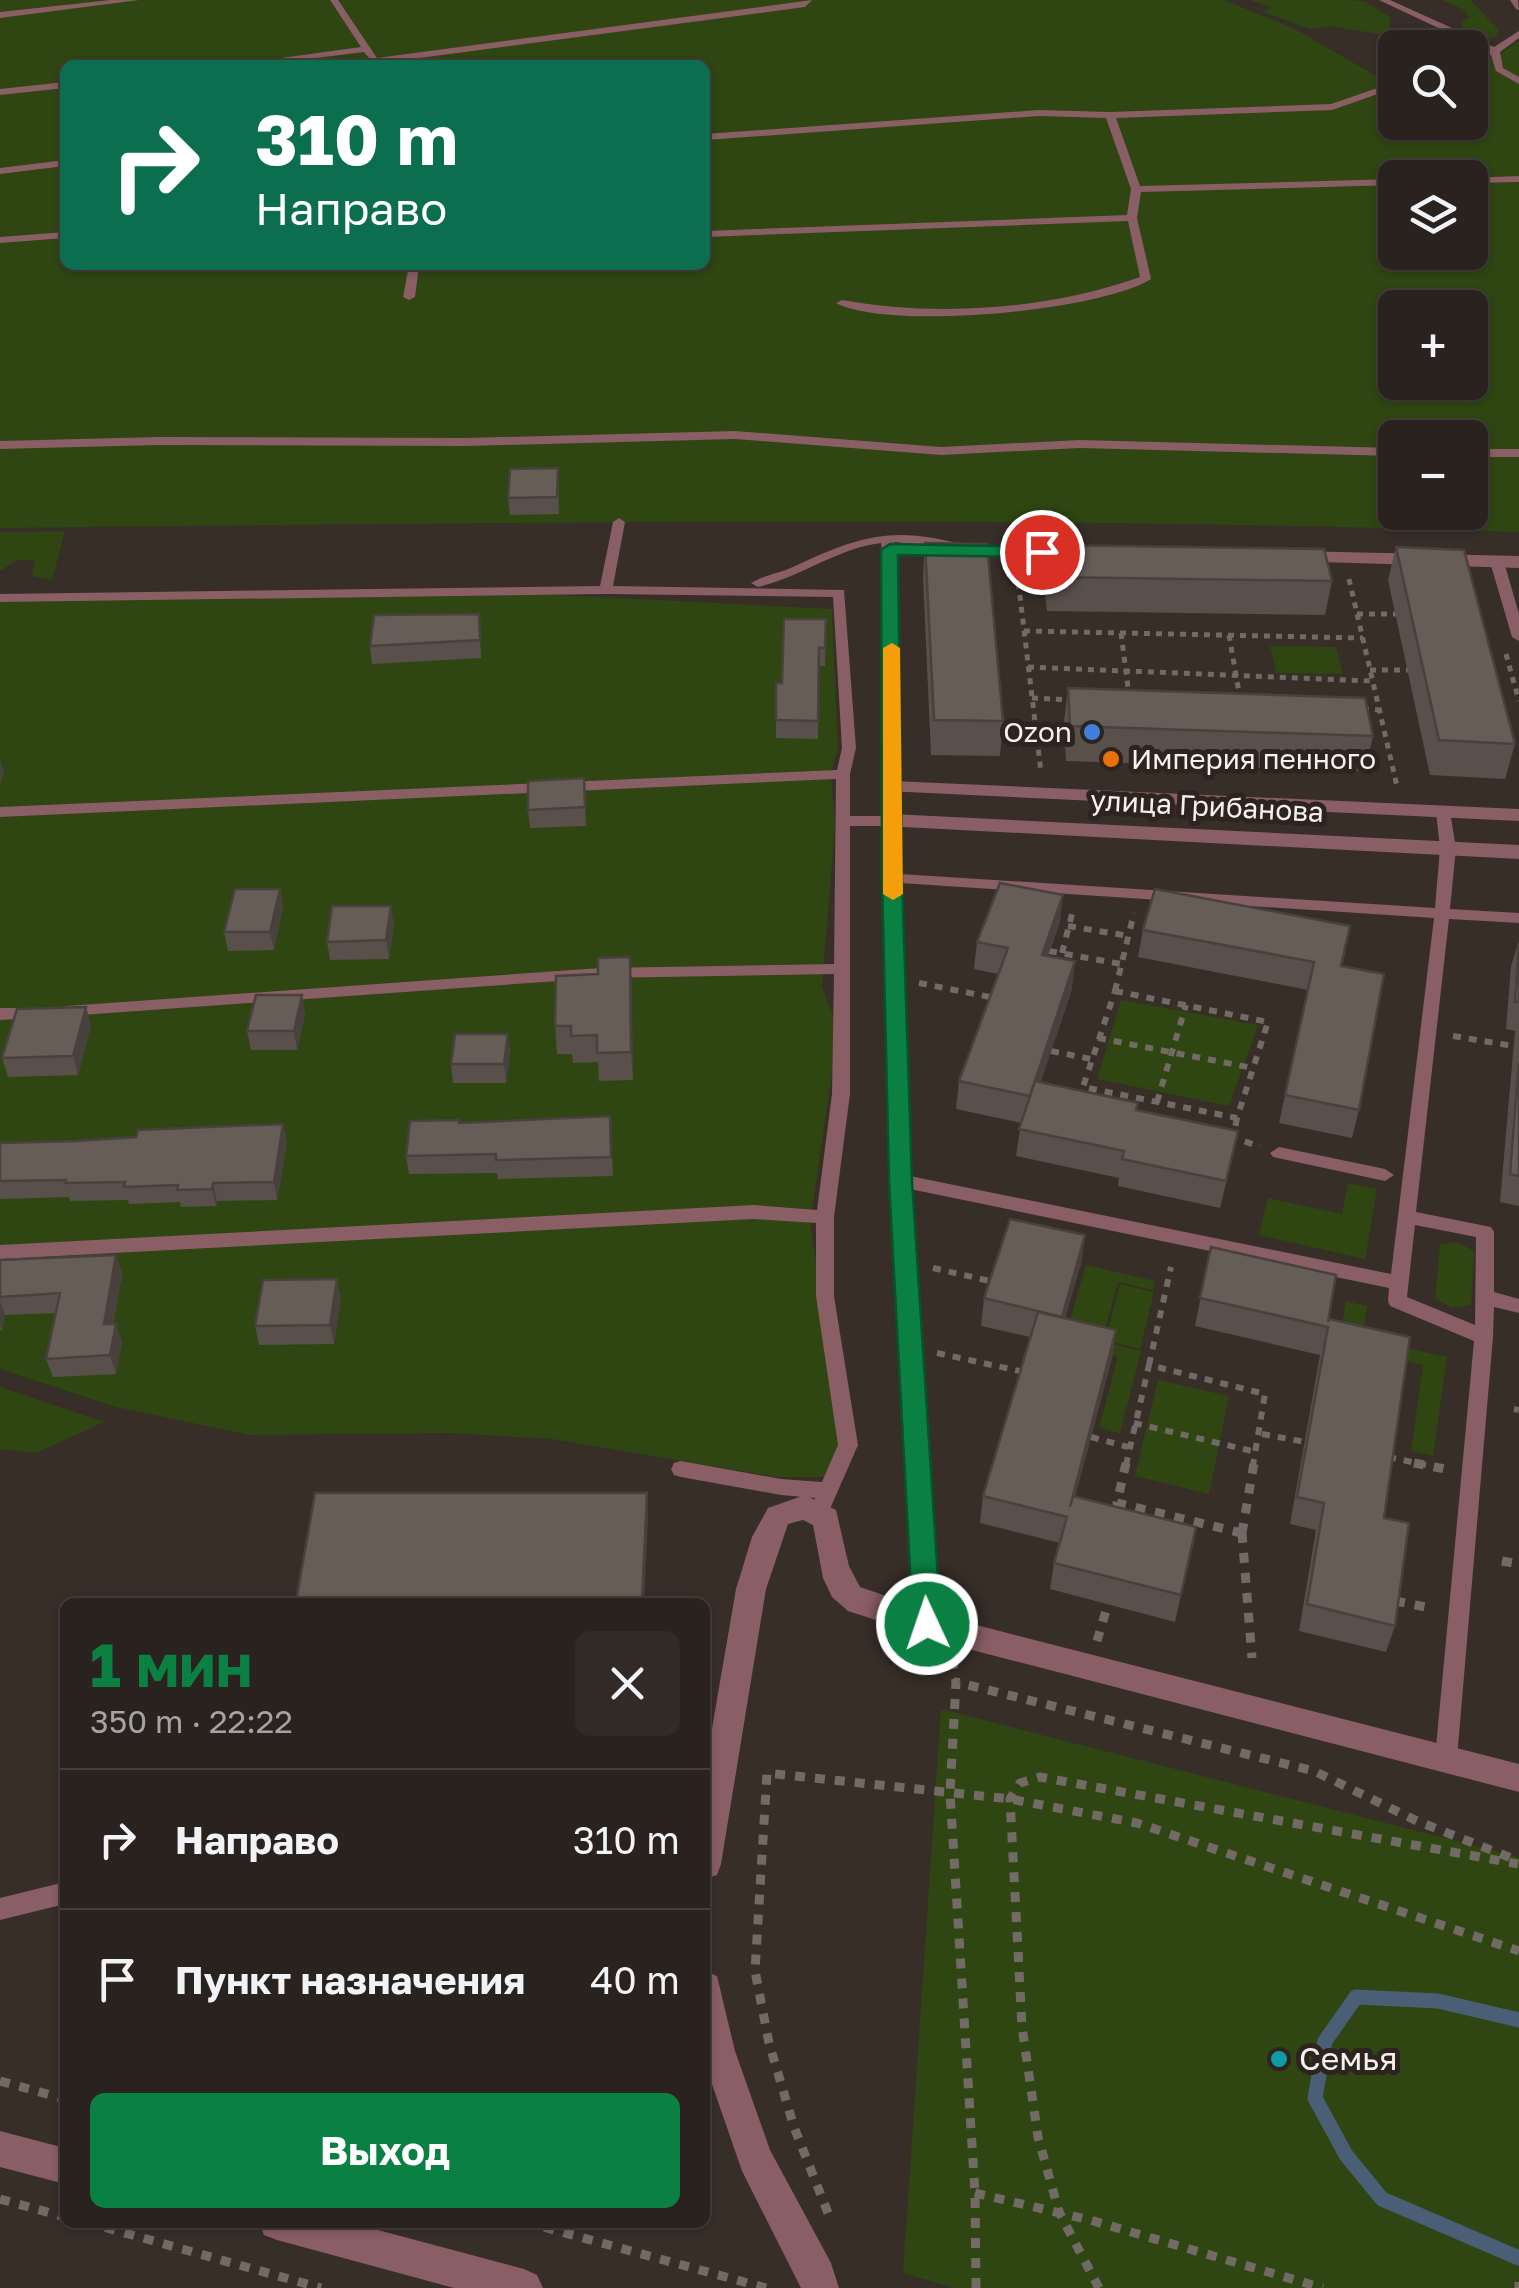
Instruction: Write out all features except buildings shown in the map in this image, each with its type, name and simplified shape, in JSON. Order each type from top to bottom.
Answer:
[{"type":"street","points":[[888,544],[1104,553]]},
{"type":"street","points":[[1281,557],[1519,562]]},
{"type":"street","name":"улица Грибанова","points":[[893,787],[1519,815]]},
{"type":"street","name":"улица Грибанова","points":[[892,820],[1519,852]]},
{"type":"street","points":[[710,1834],[751,1589],[766,1538],[778,1516],[824,1502],[838,1582],[850,1598],[927,1624],[1519,1778]]},
{"type":"street","points":[[710,2012],[718,2051],[754,2158],[818,2276],[820,2288]]},
{"type":"street","points":[[0,2149],[60,2165]]},
{"type":"street","points":[[300,2228],[524,2288]]},
{"type":"lane","points":[[0,15],[135,0]]},
{"type":"lane","points":[[334,0],[373,60]]},
{"type":"lane","points":[[397,60],[805,4],[808,0]]},
{"type":"lane","points":[[1383,0],[1495,51]]},
{"type":"lane","points":[[1514,0],[1519,7]]},
{"type":"lane","points":[[1488,54],[1519,34]]},
{"type":"lane","points":[[280,60],[367,50]]},
{"type":"lane","points":[[1495,51],[1499,69],[1519,81]]},
{"type":"lane","points":[[0,92],[60,86]]},
{"type":"lane","points":[[710,137],[1039,113],[1110,115],[1332,107],[1378,91]]},
{"type":"lane","points":[[842,304],[906,314],[952,312],[1118,292],[1146,279],[1132,218],[1136,189],[1110,115]]},
{"type":"lane","points":[[0,172],[60,164]]},
{"type":"lane","points":[[1488,180],[1519,179]]},
{"type":"lane","points":[[1136,189],[1378,182]]},
{"type":"lane","points":[[710,234],[1132,218]]},
{"type":"lane","points":[[0,240],[60,235]]},
{"type":"lane","points":[[410,297],[413,270]]},
{"type":"lane","points":[[0,445],[158,440],[466,442],[735,435],[941,451],[1080,444],[1378,452]]},
{"type":"lane","points":[[1488,452],[1519,453]]},
{"type":"lane","points":[[606,590],[620,522]]},
{"type":"lane","points":[[719,590],[780,578],[842,548],[888,544],[900,1181],[927,1624]]},
{"type":"lane","points":[[1497,562],[1519,637]]},
{"type":"lane","points":[[0,598],[606,590],[839,593],[849,748],[843,774],[841,1094],[825,1217],[825,1296],[848,1446],[824,1502],[781,1488],[680,1469]]},
{"type":"lane","points":[[0,812],[843,774]]},
{"type":"lane","points":[[1442,812],[1448,848],[1398,1301],[1484,1337]]},
{"type":"lane","points":[[842,821],[892,820]]},
{"type":"lane","points":[[892,878],[1519,918]]},
{"type":"lane","points":[[0,1014],[600,973],[840,969]]},
{"type":"lane","points":[[1280,1153],[1385,1175]]},
{"type":"lane","points":[[900,1181],[1399,1283]]},
{"type":"lane","points":[[0,1252],[754,1212],[825,1217]]},
{"type":"lane","points":[[1406,1217],[1485,1232],[1484,1337],[1446,1758]]},
{"type":"lane","points":[[1484,1297],[1519,1306]]},
{"type":"lane","points":[[0,1908],[60,1894]]},
{"type":"path","points":[[1016,565],[1042,776]]},
{"type":"path","points":[[1347,572],[1398,792]]},
{"type":"path","points":[[1357,614],[1396,614]]},
{"type":"path","points":[[1024,631],[1363,638]]},
{"type":"path","points":[[1121,633],[1130,701]]},
{"type":"path","points":[[1229,635],[1242,705]]},
{"type":"path","points":[[1028,667],[1372,681]]},
{"type":"path","points":[[1370,670],[1408,670]]},
{"type":"path","points":[[1032,698],[1072,700]]},
{"type":"path","points":[[1359,709],[1379,710]]},
{"type":"path","points":[[1062,953],[1073,909]]},
{"type":"path","points":[[1134,913],[1115,991],[1083,1087],[1237,1118]]},
{"type":"path","points":[[1068,926],[1128,936]]},
{"type":"path","points":[[1050,950],[1122,964]]},
{"type":"path","points":[[914,982],[996,998]]},
{"type":"path","points":[[1115,991],[1268,1022],[1233,1137]]},
{"type":"path","points":[[1157,1102],[1186,1006]]},
{"type":"path","points":[[1427,1032],[1519,1047]]},
{"type":"path","points":[[1098,1038],[1253,1068]]},
{"type":"path","points":[[1051,1050],[1091,1059]]},
{"type":"path","points":[[1083,1103],[1088,1088]]},
{"type":"path","points":[[1189,1119],[1191,1109]]},
{"type":"path","points":[[1217,1134],[1280,1153]]},
{"type":"path","points":[[927,1266],[995,1282]]},
{"type":"path","points":[[1172,1268],[1117,1502],[1242,1534]]},
{"type":"path","points":[[1143,1338],[1154,1341]]},
{"type":"path","points":[[930,1351],[1024,1372]]},
{"type":"path","points":[[1149,1365],[1266,1394],[1242,1534],[1252,1658]]},
{"type":"path","points":[[1134,1422],[1256,1452]]},
{"type":"path","points":[[1261,1434],[1305,1442]]},
{"type":"path","points":[[1091,1437],[1128,1447]]},
{"type":"path","points":[[1388,1457],[1446,1469]]},
{"type":"path","points":[[1134,1524],[1138,1509]]},
{"type":"path","points":[[1502,1560],[1519,1564]]},
{"type":"path","points":[[1394,1600],[1432,1608]]},
{"type":"path","points":[[976,2288],[975,2193],[950,1793],[956,1682],[1314,1771],[1418,1821],[1519,1862]]},
{"type":"path","points":[[830,2216],[794,2127],[769,2044],[755,1971],[767,1773],[1010,1800],[1137,1823],[1519,1951]]},
{"type":"path","points":[[1099,2288],[1059,2212],[1038,2137],[1022,2027],[1010,1800],[1020,1783],[1040,1777],[1519,1862]]},
{"type":"path","points":[[0,2082],[60,2098]]},
{"type":"path","points":[[975,2193],[1059,2212],[1324,2288]]},
{"type":"path","points":[[0,2199],[60,2216]]},
{"type":"path","points":[[107,2228],[321,2288]]},
{"type":"path","points":[[547,2228],[766,2288]]},
{"type":"green space","points":[[0,0],[1224,0],[1295,29],[1378,77],[1378,140],[1488,140],[1488,58],[1519,40],[1519,532],[1443,530],[1488,530],[1488,420],[1378,420],[1378,528],[949,522],[0,528]]},
{"type":"green space","points":[[1250,0],[1366,2],[1390,17],[1389,30],[1378,30],[1378,34],[1331,26],[1311,29],[1262,12],[1272,7]]},
{"type":"green space","points":[[1443,0],[1470,0],[1499,30],[1495,38],[1488,39],[1488,30],[1463,30],[1461,22],[1470,17]]},
{"type":"green space","points":[[65,531],[52,580],[32,576],[35,560],[17,560],[0,571],[0,532]]},
{"type":"green space","points":[[539,594],[832,609],[838,748],[831,773],[835,825],[822,986],[838,1032],[810,1224],[848,1459],[841,1477],[778,1477],[552,1439],[448,1433],[250,1435],[116,1407],[0,1369],[0,601]]},
{"type":"green space","points":[[1270,646],[1336,647],[1343,674],[1276,673]]},
{"type":"green space","points":[[1121,1000],[1258,1025],[1229,1106],[1097,1079]]},
{"type":"green space","points":[[1348,1183],[1377,1189],[1365,1259],[1259,1235],[1268,1198],[1342,1214]]},
{"type":"green space","points":[[1457,1242],[1474,1251],[1471,1305],[1452,1308],[1435,1298],[1440,1245]]},
{"type":"green space","points":[[1086,1265],[1155,1281],[1153,1290],[1118,1282],[1102,1341],[1141,1351],[1120,1433],[1099,1428],[1118,1356],[1063,1344]]},
{"type":"green space","points":[[1120,1284],[1154,1292],[1140,1349],[1105,1340]]},
{"type":"green space","points":[[1346,1301],[1367,1306],[1362,1338],[1447,1357],[1433,1456],[1411,1451],[1423,1365],[1338,1345]]},
{"type":"green space","points":[[1158,1380],[1229,1396],[1209,1494],[1135,1476]]},
{"type":"green space","points":[[0,1387],[104,1422],[36,1453],[0,1449]]},
{"type":"green space","points":[[941,1709],[1519,1857],[1519,2288],[955,2288],[903,2273]]},
{"type":"waterway","points":[[1519,2020],[1438,2001],[1356,1997],[1325,2041],[1315,2098],[1346,2155],[1382,2199],[1519,2258]]},
{"type":"slow traffic","points":[[892,648],[893,894]]},
{"type":"place","name":"Ozon","points":[[1092,732]]},
{"type":"place","name":"Империя пенного","points":[[1111,759]]},
{"type":"place","name":"Семья","points":[[1279,2059]]},
{"type":"route","points":[[927,1624],[900,1181],[892,878],[890,550],[1042,552]]}]
